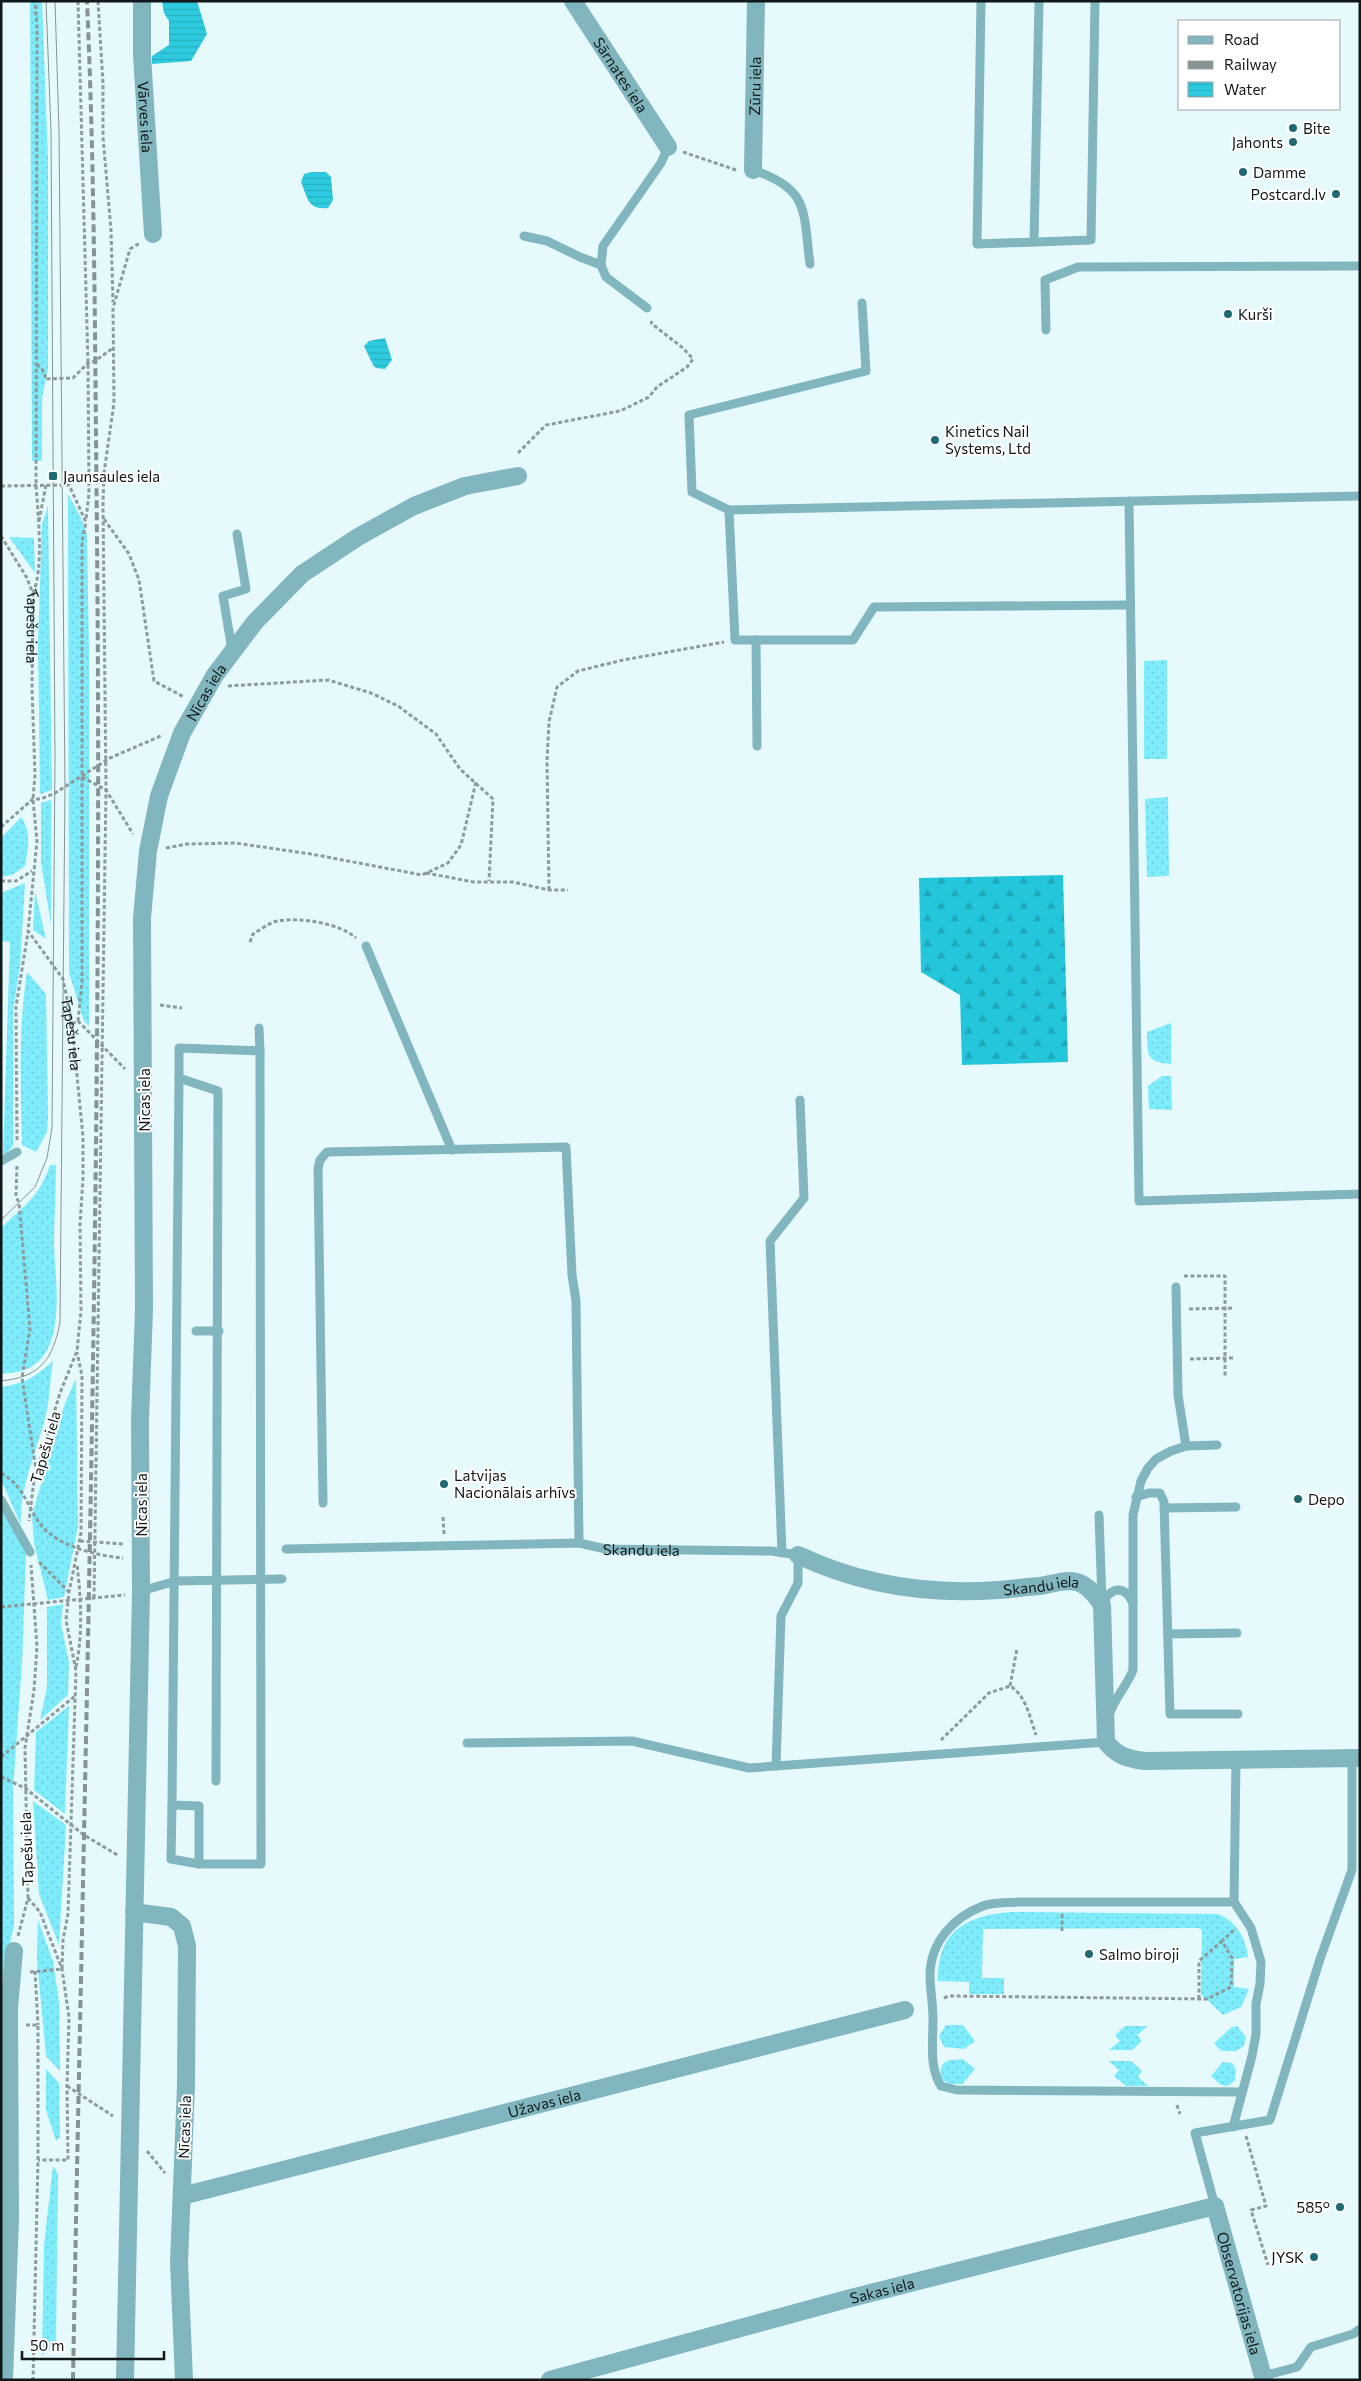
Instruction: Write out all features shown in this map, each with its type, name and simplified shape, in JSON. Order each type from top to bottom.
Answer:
[{"type":"street","name":"Vārves iela","points":[[142,1],[142,55],[153,234]]},
{"type":"street","name":"Sārnates iela","points":[[573,1],[668,147]]},
{"type":"street","name":"Zūru iela","points":[[753,170],[756,1]]},
{"type":"street","name":"Nīcas iela","points":[[125,2380],[141,1591],[144,1090],[142,918],[148,851],[158,796],[182,733],[232,650],[255,622],[302,574],[358,537],[414,506],[465,486],[518,476]]},
{"type":"street","name":"Skandu iela","points":[[790,1554],[850,1575],[915,1589],[975,1591],[1042,1585],[1062,1580],[1078,1582],[1093,1592],[1102,1604]]},
{"type":"street","points":[[1102,1604],[1106,1742],[1116,1754],[1144,1761],[1356,1758]]},
{"type":"street","name":"Nīcas iela","points":[[134,1912],[171,1917],[182,1926],[187,1946],[179,2262],[184,2380]]},
{"type":"street","points":[[4,2380],[10,2219],[6,2013],[14,1951]]},
{"type":"street","name":"Užavas iela","points":[[182,2196],[905,2010]]},
{"type":"street","name":"Observatorijas iela","points":[[1215,2206],[1264,2378]]},
{"type":"street","name":"Sakas iela","points":[[550,2380],[847,2299],[1215,2206]]},
{"type":"lane","points":[[982,1],[977,244],[1091,240],[1095,1]]},
{"type":"lane","points":[[1034,242],[1039,1]]},
{"type":"lane","points":[[647,308],[606,277],[602,264],[603,246],[661,163],[668,147]]},
{"type":"lane","points":[[753,170],[776,178],[788,186],[800,202],[804,217],[810,264]]},
{"type":"lane","points":[[524,236],[547,241],[580,257],[602,264]]},
{"type":"lane","points":[[1046,330],[1045,280],[1078,267],[1360,266]]},
{"type":"lane","points":[[862,303],[866,371],[690,415],[692,492],[729,510],[1360,496]]},
{"type":"lane","points":[[1129,501],[1139,1201],[1360,1194]]},
{"type":"lane","points":[[729,510],[735,640],[853,640],[874,607],[1130,605]]},
{"type":"lane","points":[[232,650],[223,596],[246,589],[237,534]]},
{"type":"lane","points":[[756,640],[758,746]]},
{"type":"lane","points":[[366,946],[452,1150]]},
{"type":"lane","points":[[259,1028],[260,1051],[259,1579],[261,1864],[199,1864],[171,1859],[176,1580],[179,1048],[260,1051]]},
{"type":"lane","points":[[179,1078],[218,1091],[219,1331],[216,1781]]},
{"type":"lane","points":[[776,1766],[781,1616],[798,1583],[790,1554],[770,1241],[804,1198],[800,1100]]},
{"type":"lane","points":[[323,1503],[318,1169],[320,1160],[327,1152],[566,1147],[572,1275],[576,1300],[578,1544]]},
{"type":"lane","points":[[1,1161],[17,1156]]},
{"type":"lane","points":[[1176,1287],[1178,1395],[1186,1446]]},
{"type":"lane","points":[[196,1331],[219,1331]]},
{"type":"lane","points":[[1106,1725],[1116,1697],[1128,1682],[1132,1670],[1134,1603],[1133,1515],[1141,1481],[1152,1464],[1171,1450],[1186,1446],[1218,1445]]},
{"type":"lane","points":[[1136,1497],[1149,1493],[1160,1494],[1164,1502],[1170,1714],[1238,1714]]},
{"type":"lane","points":[[1,1500],[30,1552]]},
{"type":"lane","points":[[1164,1508],[1236,1507]]},
{"type":"lane","points":[[1099,1515],[1102,1604]]},
{"type":"lane","name":"Skandu iela","points":[[286,1550],[578,1544],[606,1549],[771,1550],[790,1554]]},
{"type":"lane","points":[[141,1591],[176,1580],[282,1579]]},
{"type":"lane","points":[[1102,1604],[1113,1590],[1123,1591],[1130,1596],[1134,1603]]},
{"type":"lane","points":[[1168,1634],[1237,1633]]},
{"type":"lane","points":[[467,1743],[632,1740],[749,1768],[1106,1742]]},
{"type":"lane","points":[[1215,2206],[1195,2133],[1270,2120],[1320,1959],[1352,1870],[1356,1758]]},
{"type":"lane","points":[[1233,2127],[1252,2056],[1256,2034],[1256,2004],[1260,1984],[1260,1962],[1251,1928],[1234,1902],[1236,1760]]},
{"type":"lane","points":[[172,1804],[199,1806],[199,1864]]},
{"type":"lane","points":[[1234,1902],[1017,1902],[985,1905],[962,1916],[944,1931],[935,1950],[930,1972],[933,2002],[934,2076],[941,2086],[957,2090],[1242,2092]]},
{"type":"lane","points":[[1264,2378],[1297,2367],[1311,2347],[1352,2334],[1360,2329]]},
{"type":"path","points":[[33,594],[38,582],[36,485],[38,180],[37,27],[35,1]]},
{"type":"path","points":[[78,1],[90,493],[82,542],[82,982],[78,1021],[144,1090]]},
{"type":"path","points":[[94,1598],[106,790],[103,519],[104,473],[114,403],[111,230],[103,137],[103,83],[98,1]]},
{"type":"path","points":[[668,147],[737,170],[753,170]]},
{"type":"path","points":[[113,308],[130,249],[153,234]]},
{"type":"path","points":[[518,453],[546,425],[620,411],[649,397],[657,387],[687,367],[693,359],[683,348],[652,324],[647,308]]},
{"type":"path","points":[[37,364],[44,373],[45,379],[74,378],[88,363],[95,361],[113,347]]},
{"type":"path","points":[[38,525],[46,485]]},
{"type":"path","points":[[1,486],[69,485],[86,522]]},
{"type":"path","points":[[103,519],[128,554],[139,580],[154,681],[198,704]]},
{"type":"path","name":"Tapešu iela","points":[[1,536],[27,578],[33,594],[32,688],[35,775],[33,799],[37,841],[28,931],[63,979],[72,1024],[84,1178],[80,1224],[81,1311],[77,1351],[60,1393],[36,1473],[30,1506],[30,1552],[37,1647],[34,1690],[25,1748],[28,1898],[14,1951]]},
{"type":"path","points":[[549,890],[547,761],[549,722],[557,687],[578,671],[623,660],[735,640]]},
{"type":"path","points":[[208,688],[328,680],[371,693],[398,706],[436,734],[460,769],[493,799],[489,881]]},
{"type":"path","points":[[1,827],[33,799],[41,799],[55,793],[105,761],[159,735],[182,733]]},
{"type":"path","points":[[82,777],[106,790],[137,840],[148,851],[187,844],[235,844],[310,854],[422,875],[448,862],[462,845],[476,782]]},
{"type":"path","points":[[1,881],[16,881],[33,871]]},
{"type":"path","points":[[426,873],[474,882],[513,882],[549,890],[568,890]]},
{"type":"path","points":[[250,942],[252,934],[276,921],[320,921],[349,931],[366,946]]},
{"type":"path","points":[[28,931],[16,1007],[16,1196],[19,1203],[30,1329],[22,1378],[36,1473]]},
{"type":"path","points":[[72,1024],[78,1021]]},
{"type":"path","points":[[1176,1287],[1176,1276],[1225,1276],[1225,1376]]},
{"type":"path","points":[[1176,1309],[1234,1308]]},
{"type":"path","points":[[76,1670],[66,1620],[69,1592],[80,1541],[82,1376],[77,1351]]},
{"type":"path","points":[[1177,1359],[1234,1358]]},
{"type":"path","points":[[1,1473],[20,1487],[42,1526],[78,1549],[95,1554],[141,1551]]},
{"type":"path","points":[[80,1541],[141,1551]]},
{"type":"path","points":[[30,1552],[69,1592]]},
{"type":"path","points":[[62,1969],[70,1878],[76,1670],[80,1649],[81,1599],[77,1560]]},
{"type":"path","points":[[1,1606],[68,1599],[119,1597],[141,1591]]},
{"type":"path","points":[[1010,1686],[1017,1649]]},
{"type":"path","points":[[1010,1686],[1016,1690],[1025,1704],[1041,1747]]},
{"type":"path","points":[[925,1755],[989,1694],[1010,1686]]},
{"type":"path","points":[[1,1757],[75,1696]]},
{"type":"path","points":[[1,1777],[25,1788],[98,1845],[135,1864]]},
{"type":"path","points":[[28,1898],[40,1912],[62,1969],[69,2017],[67,2086],[68,2160],[38,2160]]},
{"type":"path","points":[[1199,1998],[1199,1961],[1246,1919]]},
{"type":"path","points":[[933,2002],[949,1996],[1207,1999],[1231,1987],[1232,1958],[1222,1941]]},
{"type":"path","points":[[11,1973],[62,1969]]},
{"type":"path","points":[[33,2380],[38,2160],[38,2025],[34,1971]]},
{"type":"path","points":[[6,2013],[38,2025]]},
{"type":"path","points":[[1243,2125],[1266,2206],[1251,2210],[1268,2265]]},
{"type":"shaded area","points":[[30,1],[42,1],[48,159],[48,369],[42,398],[42,461],[32,461]]},
{"type":"shaded area","points":[[68,494],[87,534],[89,653],[89,1026],[84,1021],[69,973]]},
{"type":"shaded area","points":[[48,506],[52,790],[40,794],[38,642],[42,524]]},
{"type":"shaded area","points":[[9,537],[34,538],[35,573]]},
{"type":"shaded area","points":[[1167,660],[1167,759],[1144,759],[1144,661]]},
{"type":"shaded area","points":[[1168,797],[1169,876],[1147,877],[1145,799]]},
{"type":"shaded area","points":[[51,800],[51,925],[41,861],[41,803]]},
{"type":"shaded area","points":[[21,817],[28,835],[25,866],[11,875],[1,876],[1,838]]},
{"type":"shaded area","points":[[25,883],[20,966],[13,1011],[13,1146],[7,1153],[3,1154],[10,942],[1,941],[1,893]]},
{"type":"shaded area","points":[[35,891],[46,939],[33,930]]},
{"type":"shaded area","points":[[27,972],[46,994],[48,1117],[47,1132],[36,1152],[22,1145],[21,1037]]},
{"type":"shaded area","points":[[1171,1023],[1171,1064],[1152,1059],[1148,1052],[1147,1032]]},
{"type":"shaded area","points":[[1162,1076],[1171,1076],[1172,1110],[1149,1109],[1148,1086]]},
{"type":"shaded area","points":[[50,1165],[56,1165],[54,1245],[57,1293],[54,1329],[50,1344],[42,1357],[31,1367],[1,1374],[1,1228],[36,1193]]},
{"type":"shaded area","points":[[53,1361],[46,1415],[26,1483],[21,1511],[21,1525],[1,1480],[1,1387],[17,1384],[30,1378]]},
{"type":"shaded area","points":[[76,1378],[78,1526],[64,1597],[48,1600],[34,1543],[32,1515],[64,1406]]},
{"type":"shaded area","points":[[1,1507],[26,1552],[22,1663],[13,1790],[14,1925],[1,1984]]},
{"type":"shaded area","points":[[63,1604],[61,1624],[69,1662],[68,1695],[40,1720],[47,1687],[47,1607]]},
{"type":"shaded area","points":[[69,1706],[65,1814],[34,1790],[36,1732]]},
{"type":"shaded area","points":[[33,1801],[66,1825],[59,1945],[39,1894]]},
{"type":"shaded area","points":[[1010,1912],[1219,1914],[1231,1922],[1243,1937],[1248,1957],[1234,1959],[1234,1987],[1249,1989],[1241,2007],[1223,2015],[1201,1994],[1202,1930],[1198,1928],[983,1929],[982,1978],[1004,1978],[1004,1994],[969,1994],[969,1982],[938,1981],[942,1950],[948,1939],[957,1930],[967,1923],[980,1918]]},
{"type":"shaded area","points":[[38,1920],[53,1961],[59,2002],[60,2071],[46,2056],[37,1960]]},
{"type":"shaded area","points":[[946,2025],[963,2025],[975,2041],[964,2049],[944,2047],[939,2036]]},
{"type":"shaded area","points":[[1125,2026],[1148,2026],[1137,2035],[1142,2041],[1132,2050],[1109,2050],[1120,2041],[1115,2035]]},
{"type":"shaded area","points":[[1237,2026],[1246,2037],[1244,2046],[1236,2051],[1221,2051],[1214,2043],[1232,2027]]},
{"type":"shaded area","points":[[963,2059],[975,2069],[962,2084],[952,2084],[943,2080],[941,2074],[942,2065],[949,2060]]},
{"type":"shaded area","points":[[1109,2061],[1131,2061],[1142,2071],[1138,2077],[1148,2086],[1126,2086],[1114,2076],[1119,2070]]},
{"type":"shaded area","points":[[1223,2062],[1232,2063],[1236,2070],[1235,2080],[1228,2086],[1221,2085],[1211,2076]]},
{"type":"shaded area","points":[[46,2069],[59,2083],[60,2137],[56,2141],[46,2110]]},
{"type":"shaded area","points":[[53,2166],[58,2174],[56,2345],[42,2355],[44,2245]]},
{"type":"green space","points":[[1063,875],[1068,1062],[962,1065],[960,995],[921,972],[919,878]]},
{"type":"water","points":[[162,1],[197,1],[207,34],[191,61],[152,64],[152,56],[169,45],[169,21],[164,13]]},
{"type":"water","points":[[326,172],[331,177],[333,200],[328,208],[316,207],[307,198],[301,182],[304,174]]},
{"type":"water","points":[[385,338],[392,360],[385,369],[376,368],[364,346],[369,341]]},
{"type":"tram line","points":[[1,1220],[35,1187],[47,1158],[52,1128],[55,760],[51,131],[46,1]]},
{"type":"tram line","points":[[1,1381],[26,1375],[43,1364],[49,1356],[60,1322],[65,788],[59,130],[55,1]]},
{"type":"railway","points":[[73,2380],[91,1460],[97,999],[98,769],[95,337],[92,135],[87,1]]},
{"type":"place","name":"Bite","points":[[1293,128]]},
{"type":"place","name":"Jahonts","points":[[1293,142]]},
{"type":"place","name":"Damme","points":[[1243,172]]},
{"type":"place","name":"Postcard.lv","points":[[1336,194]]},
{"type":"place","name":"Kurši","points":[[1228,314]]},
{"type":"place","name":"Kinetics Nail Systems, Ltd","points":[[935,440]]},
{"type":"place","name":"Jaunsaules iela","points":[[53,476]]},
{"type":"place","name":"Latvijas Nacionālais arhīvs","points":[[444,1484]]},
{"type":"place","name":"Depo","points":[[1298,1499]]},
{"type":"place","name":"Salmo biroji","points":[[1089,1954]]},
{"type":"place","name":"585°","points":[[1340,2207]]},
{"type":"place","name":"JYSK","points":[[1314,2257]]}]
